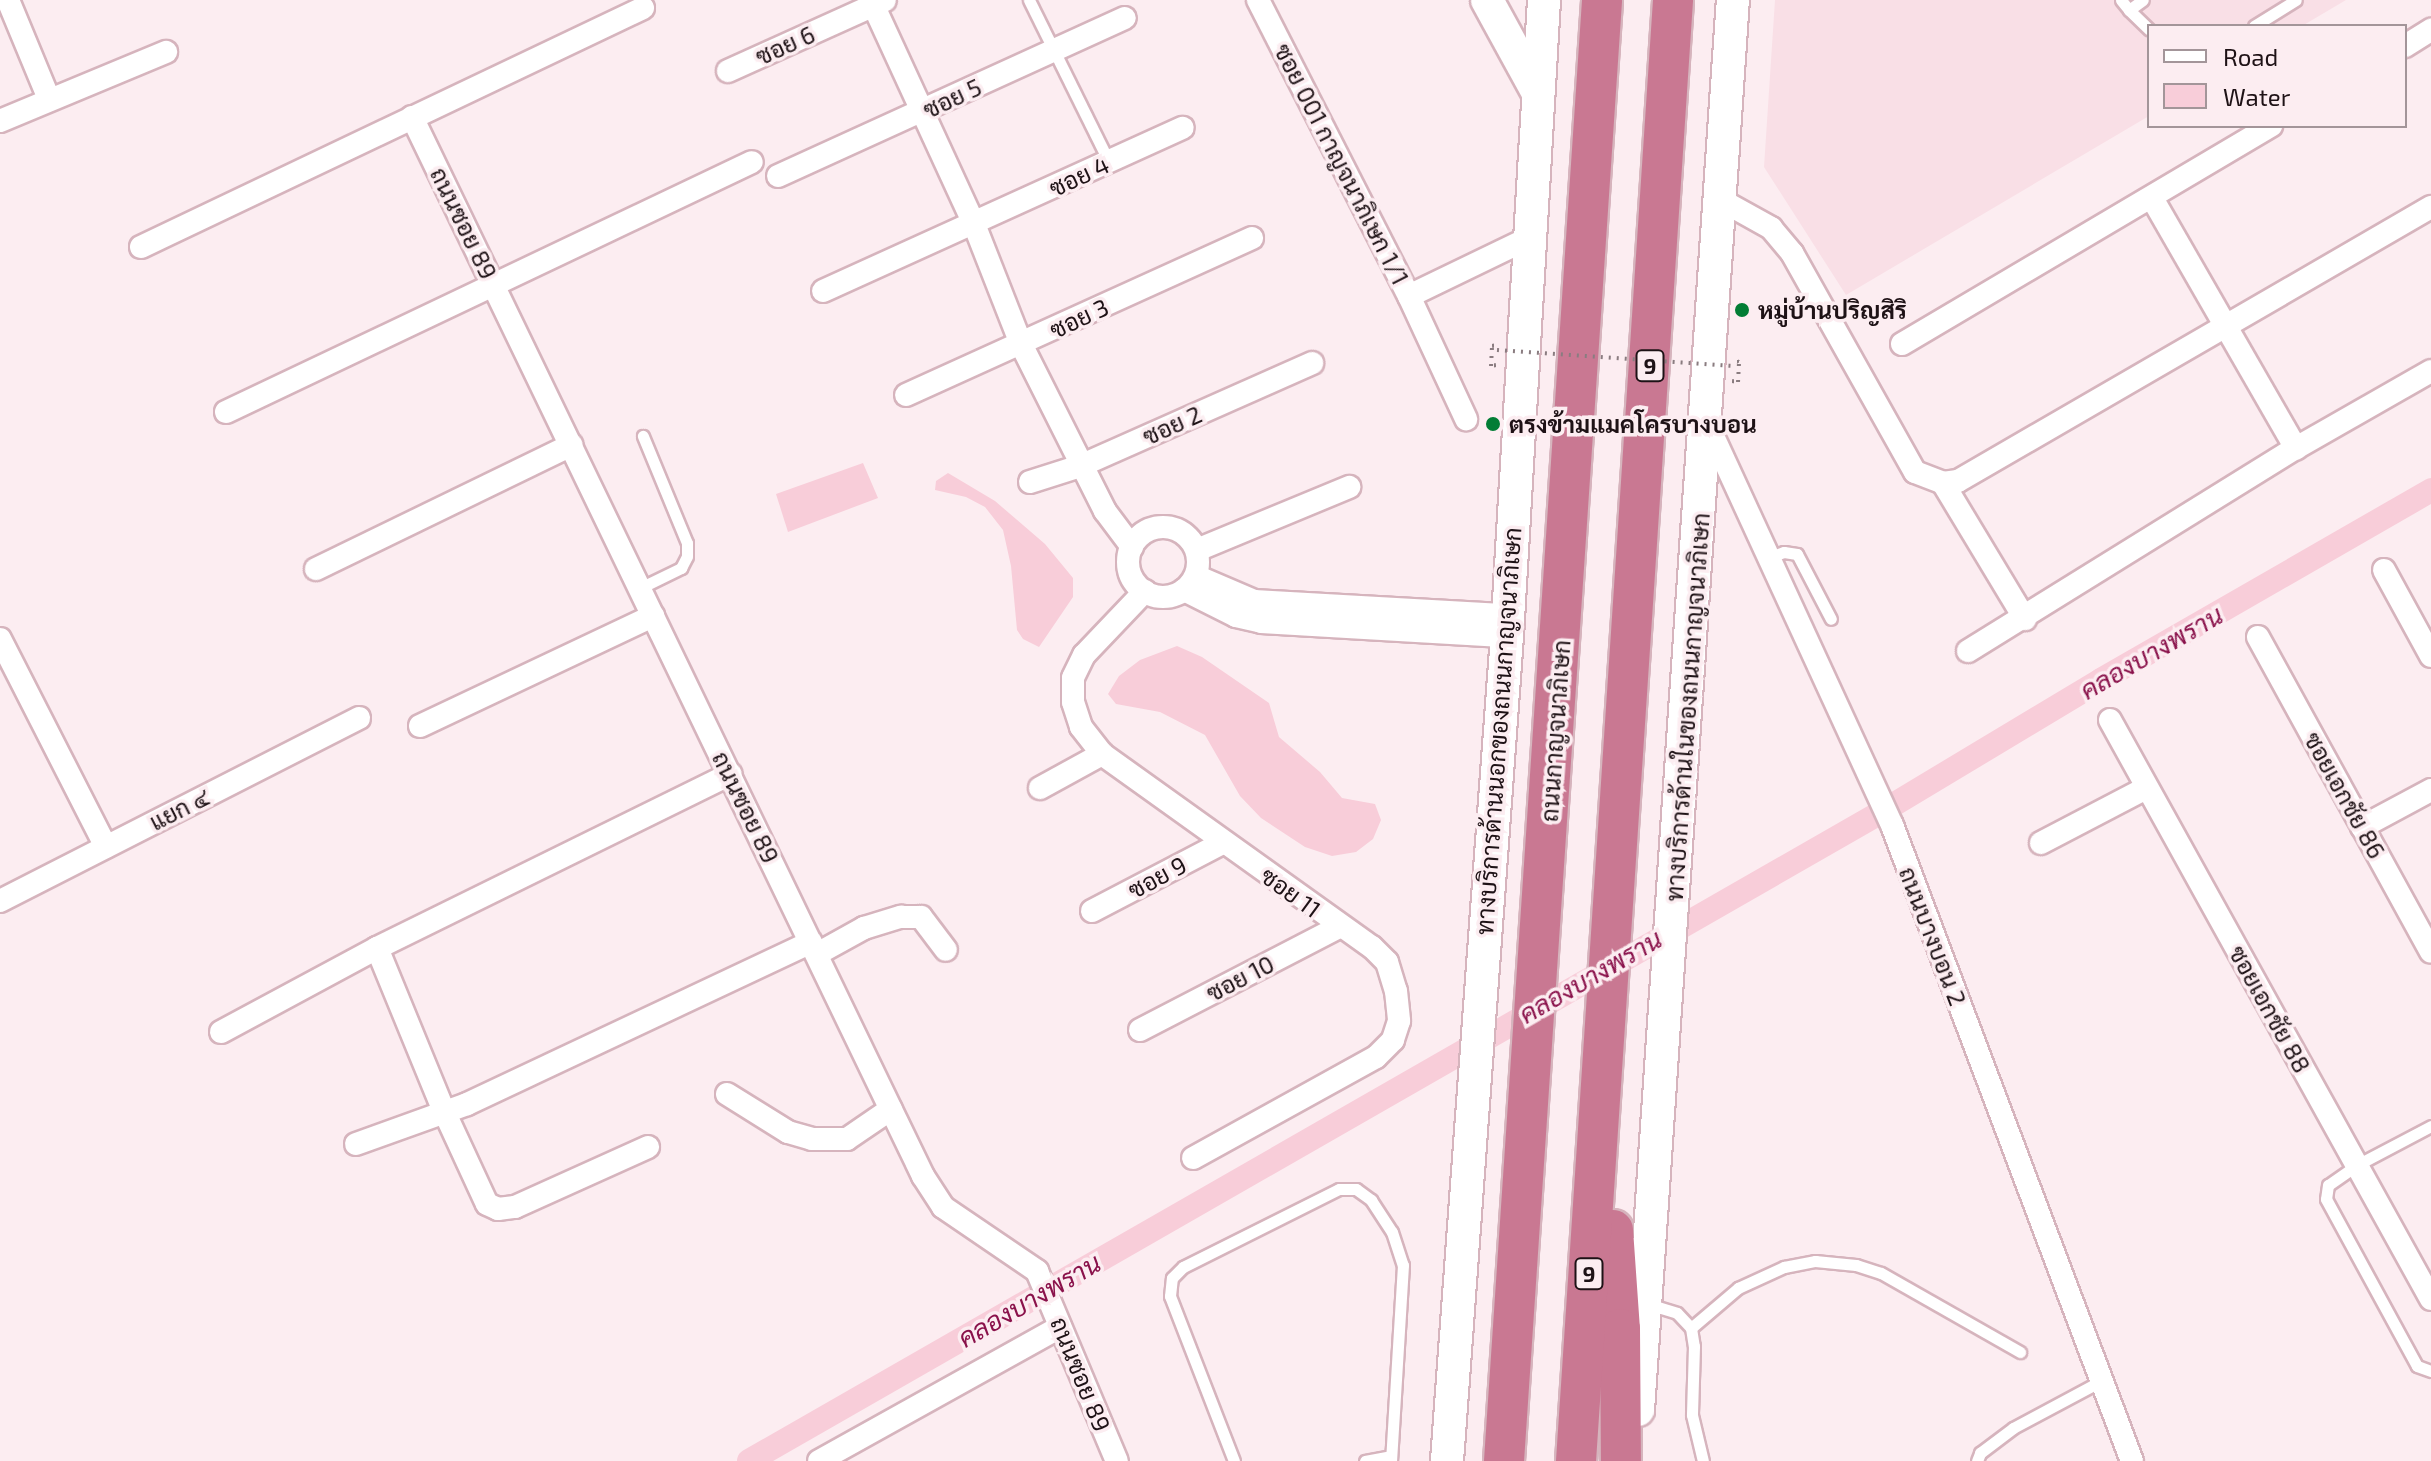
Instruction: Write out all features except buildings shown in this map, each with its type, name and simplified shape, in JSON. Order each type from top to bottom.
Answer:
[{"type":"highway","name":"ถนนกาญจนาภิเษก","points":[[1504,1461],[1602,0]]},
{"type":"highway","name":"9","points":[[1576,1461],[1627,733],[1673,0]]},
{"type":"highway","points":[[1602,1086],[1620,1329],[1621,1461]]},
{"type":"main road","points":[[1487,0],[1538,93]]},
{"type":"main road","name":"ทางบริการด้านนอกของถนนกาญจนาภิเษก","points":[[1447,1461],[1507,625],[1544,0]]},
{"type":"main road","name":"ทางบริการด้านในของถนนกาญจนาภิเษก","points":[[1635,1461],[1733,0]]},
{"type":"street","points":[[8,0],[49,99]]},
{"type":"street","name":"ซอย 001 กาญจนาภิเษก 1/1","points":[[1258,0],[1409,296],[1529,238]]},
{"type":"street","points":[[877,2],[974,224],[1021,344],[1080,466],[1105,511],[1132,547]]},
{"type":"street","name":"ซอย 6","points":[[728,71],[877,2]]},
{"type":"street","points":[[141,247],[643,8]]},
{"type":"street","name":"ซอย 5","points":[[778,176],[1125,18]]},
{"type":"street","points":[[2407,45],[2431,30]]},
{"type":"street","points":[[0,121],[166,52]]},
{"type":"street","name":"ถนนซอย 89","points":[[412,117],[923,1176],[943,1207],[1037,1271],[1117,1461]]},
{"type":"street","name":"ซอย 4","points":[[823,291],[1183,128]]},
{"type":"street","points":[[1902,344],[2268,128]]},
{"type":"street","points":[[226,412],[495,287],[752,162]]},
{"type":"street","points":[[2152,198],[2296,448]]},
{"type":"street","points":[[1719,199],[1771,228],[1792,253],[1915,472],[1943,483],[1958,481],[2431,207]]},
{"type":"street","name":"ซอย 3","points":[[906,395],[1252,238]]},
{"type":"street","points":[[1409,296],[1466,419]]},
{"type":"street","name":"ซอย 2","points":[[1030,482],[1080,466],[1312,363]]},
{"type":"street","points":[[1968,651],[2025,619],[2296,448],[2431,371]]},
{"type":"street","name":"ถนนบางบอน 2","points":[[1707,422],[1877,788],[2132,1461]]},
{"type":"street","points":[[316,569],[571,445]]},
{"type":"street","points":[[1943,483],[2025,619]]},
{"type":"street","points":[[1197,550],[1349,487]]},
{"type":"street","points":[[1171,527],[1182,532],[1197,550],[1190,583],[1165,597],[1145,591],[1132,577],[1129,556],[1132,547],[1148,530],[1171,527]]},
{"type":"street","points":[[2384,570],[2431,656]]},
{"type":"street","points":[[1190,583],[1236,616],[1261,622],[1507,625]]},
{"type":"street","name":"ซอย 11","points":[[1145,591],[1084,655],[1073,678],[1073,702],[1081,727],[1102,754],[1339,927],[1372,947],[1387,962],[1396,991],[1399,1021],[1393,1040],[1376,1057],[1193,1158]]},
{"type":"street","points":[[420,726],[653,616]]},
{"type":"street","name":"ซอยเอกชัย 86","points":[[2258,637],[2431,952]]},
{"type":"street","points":[[0,639],[106,847]]},
{"type":"street","name":"แยก ๔","points":[[0,901],[359,718]]},
{"type":"street","name":"ซอยเอกชัย 88","points":[[2110,720],[2431,1299]]},
{"type":"street","points":[[1040,788],[1102,754]]},
{"type":"street","points":[[221,1032],[377,948],[730,774]]},
{"type":"street","points":[[2041,843],[2146,788]]},
{"type":"street","points":[[2362,827],[2431,790]]},
{"type":"street","name":"ซอย 9","points":[[1092,911],[1222,843]]},
{"type":"street","points":[[356,1144],[444,1111],[864,928],[901,917],[921,917],[946,950]]},
{"type":"street","name":"ซอย 10","points":[[1140,1030],[1339,927]]},
{"type":"street","points":[[377,948],[444,1111],[487,1204],[498,1209],[515,1207],[648,1147]]},
{"type":"street","points":[[727,1094],[788,1132],[812,1139],[847,1139],[891,1109]]},
{"type":"street","points":[[819,1461],[1059,1323]]},
{"type":"lane","points":[[1029,0],[1109,162]]},
{"type":"lane","points":[[2121,0],[2147,27]]},
{"type":"lane","points":[[2129,10],[2143,0]]},
{"type":"lane","points":[[2257,24],[2296,0]]},
{"type":"lane","points":[[640,588],[681,568],[687,556],[687,543],[643,436]]},
{"type":"lane","points":[[1768,559],[1784,552],[1797,554],[1831,619]]},
{"type":"lane","points":[[2431,1126],[2357,1165],[2328,1185],[2326,1199],[2417,1366],[2431,1371]]},
{"type":"lane","points":[[1234,1461],[1170,1296],[1172,1278],[1183,1267],[1339,1189],[1356,1189],[1371,1200],[1392,1232],[1403,1265],[1391,1458],[1365,1461]]},
{"type":"lane","points":[[1691,1328],[1738,1288],[1784,1267],[1815,1261],[1856,1265],[1881,1273],[2020,1352]]},
{"type":"lane","points":[[1644,1303],[1677,1313],[1691,1328],[1694,1346],[1692,1415],[1703,1461]]},
{"type":"lane","points":[[1977,1461],[1980,1453],[2013,1428],[2101,1381]]},
{"type":"path","points":[[1492,346],[1491,366],[1496,366],[1497,350],[1733,366]]},
{"type":"shaded area","points":[[1775,0],[2346,0],[2305,24],[2147,24],[2147,117],[1846,295],[1764,167]]},
{"type":"water","points":[[863,463],[878,498],[788,532],[776,494]]},
{"type":"water","points":[[948,473],[995,501],[1045,544],[1073,578],[1073,597],[1039,647],[1023,639],[1017,630],[1011,566],[1003,530],[985,507],[966,497],[935,490],[936,481]]},
{"type":"water","points":[[1177,646],[1202,657],[1269,703],[1279,737],[1320,772],[1342,798],[1375,804],[1381,820],[1373,839],[1356,852],[1332,856],[1305,847],[1261,818],[1240,796],[1205,735],[1160,712],[1116,704],[1108,694],[1119,676],[1140,660]]},
{"type":"waterway","name":"คลองบางพราน","points":[[749,1461],[1883,811],[2101,680],[2431,490]]},
{"type":"place","name":"หมู่บ้านปริญสิริ","points":[[1742,310]]},
{"type":"place","name":"ตรงข้ามแมคโครบางบอน","points":[[1493,424]]}]
